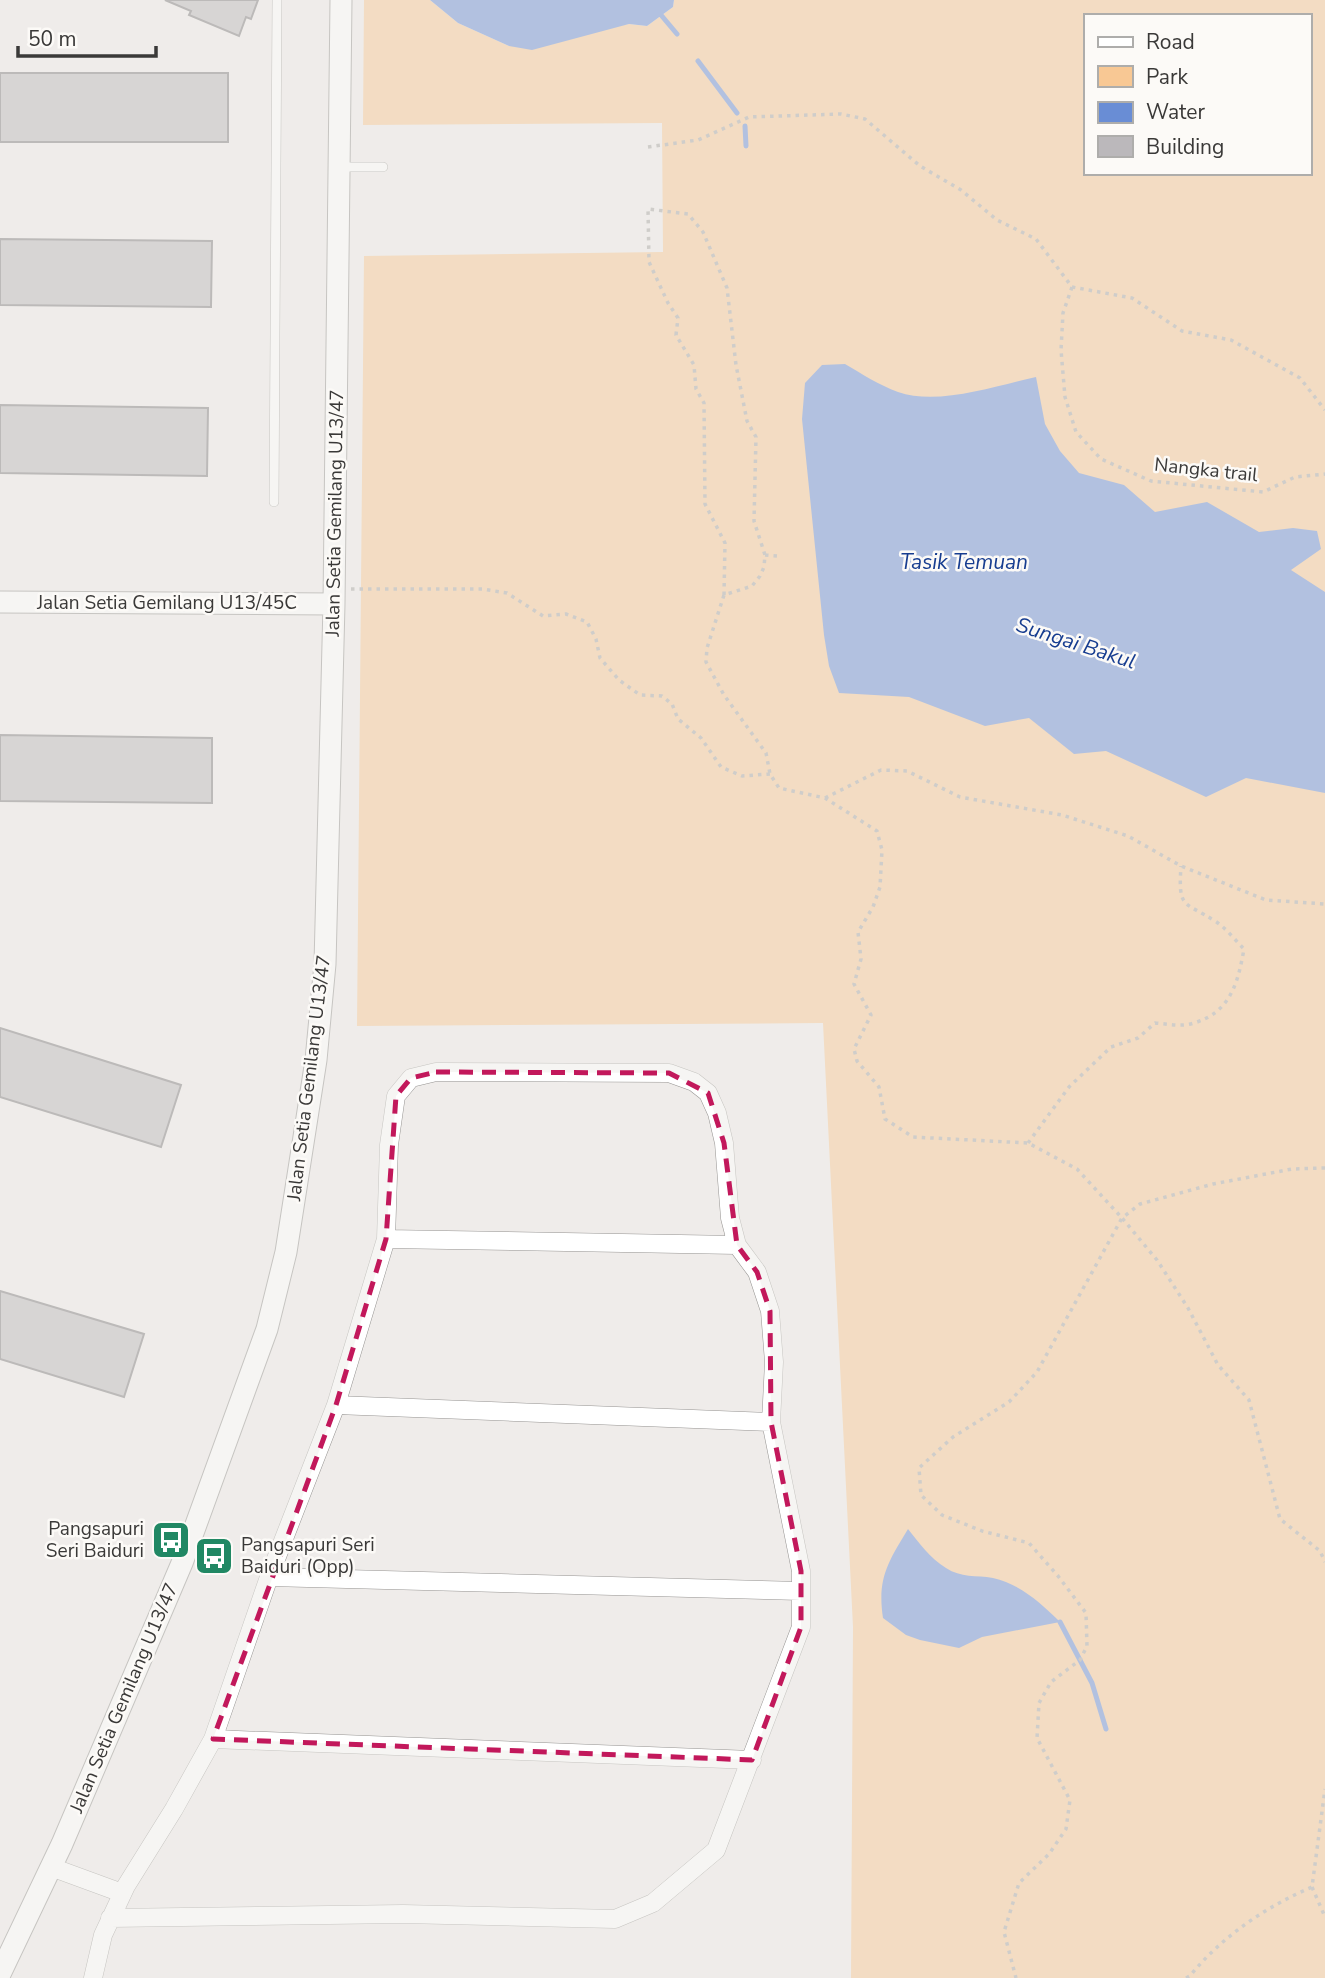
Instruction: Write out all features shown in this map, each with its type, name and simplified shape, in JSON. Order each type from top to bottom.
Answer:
[{"type":"street","name":"Jalan Setia Gemilang U13/47","points":[[0,1975],[51,1867],[182,1563],[267,1329],[286,1252],[307,1122],[325,964],[334,597],[341,0]]},
{"type":"street","name":"Jalan Setia Gemilang U13/45C","points":[[0,602],[334,597]]},
{"type":"street","points":[[93,1978],[110,1918],[122,1893],[213,1739],[269,1577],[336,1405],[386,1238],[389,1145],[396,1096],[411,1078],[436,1072],[669,1073],[694,1082],[708,1093],[717,1113],[724,1143],[730,1218],[737,1245],[757,1272],[770,1311],[774,1362],[771,1422],[801,1571],[801,1628],[716,1850],[653,1903],[615,1919],[403,1914],[110,1918]]},
{"type":"street","points":[[386,1238],[737,1245]]},
{"type":"street","points":[[336,1405],[771,1422]]},
{"type":"street","points":[[269,1577],[801,1591]]},
{"type":"street","points":[[213,1739],[752,1760]]},
{"type":"street","points":[[51,1867],[122,1893]]},
{"type":"lane","points":[[274,502],[277,0]]},
{"type":"lane","points":[[339,167],[383,167]]},
{"type":"path","points":[[648,147],[698,140],[749,117],[841,114],[865,119],[920,166],[961,190],[997,220],[1036,239],[1072,287],[1132,298],[1182,331],[1231,340],[1300,378],[1325,410]]},
{"type":"path","points":[[724,595],[752,586],[760,576],[765,555],[754,522],[756,437],[747,421],[736,365],[727,288],[703,232],[688,214],[648,209],[649,262],[678,318],[676,335],[694,365],[696,389],[704,403],[705,504],[725,543],[724,595],[707,648],[706,663],[724,695],[766,753],[770,774],[779,788],[825,798],[877,831],[882,850],[880,887],[873,907],[858,932],[861,959],[854,984],[872,1015],[854,1049],[857,1061],[879,1087],[885,1119],[914,1138],[1028,1143],[1077,1169],[1122,1218],[1163,1269],[1188,1308],[1218,1365],[1250,1400],[1280,1519],[1320,1551],[1325,1562]]},
{"type":"path","name":"Nangka trail","points":[[1072,287],[1063,313],[1061,350],[1065,397],[1076,432],[1101,459],[1151,481],[1263,492],[1295,477],[1325,474]]},
{"type":"path","points":[[765,555],[777,556]]},
{"type":"path","points":[[334,597],[482,589],[507,593],[543,616],[566,614],[587,622],[596,639],[600,659],[619,680],[640,695],[662,696],[672,704],[678,719],[701,738],[721,767],[742,776],[770,774]]},
{"type":"path","points":[[825,798],[881,770],[907,771],[960,797],[1062,815],[1128,836],[1181,866],[1266,900],[1325,904]]},
{"type":"path","points":[[1028,1143],[1069,1087],[1111,1047],[1138,1038],[1155,1023],[1194,1024],[1224,1007],[1239,977],[1244,949],[1217,922],[1187,907],[1179,890],[1181,866]]},
{"type":"path","points":[[1016,1978],[1004,1932],[1019,1883],[1049,1854],[1066,1829],[1070,1800],[1037,1738],[1039,1703],[1051,1682],[1080,1660],[1087,1646],[1086,1613],[1029,1543],[982,1531],[942,1515],[921,1495],[919,1468],[953,1437],[1009,1402],[1037,1371],[1122,1218],[1140,1204],[1213,1184],[1292,1169],[1325,1168]]},
{"type":"path","points":[[1325,1789],[1312,1887],[1325,1917]]},
{"type":"path","points":[[1186,1978],[1209,1952],[1220,1944],[1283,1899],[1312,1887]]},
{"type":"highlighted area","points":[[436,1072],[669,1073],[708,1093],[724,1143],[737,1245],[757,1272],[770,1311],[771,1422],[801,1571],[801,1627],[752,1760],[213,1739],[336,1405],[386,1239],[396,1096],[411,1078]]},
{"type":"green space","points":[[364,0],[430,0],[458,23],[509,46],[629,24],[647,26],[673,7],[674,0],[1325,0],[1325,1978],[851,1978],[853,1627],[823,1023],[357,1026],[364,256],[663,252],[662,123],[363,125]]},
{"type":"water","points":[[430,0],[674,0],[673,7],[647,26],[629,24],[532,50],[509,46],[458,23]]},
{"type":"water","name":"Tasik Temuan","points":[[845,364],[884,386],[914,396],[948,396],[1036,377],[1045,424],[1060,451],[1079,473],[1124,485],[1155,512],[1207,502],[1259,532],[1293,528],[1317,531],[1321,549],[1291,570],[1325,592],[1325,793],[1246,778],[1206,797],[1106,751],[1074,754],[1029,718],[985,726],[909,697],[839,693],[829,666],[824,635],[802,419],[805,383],[822,365]]},
{"type":"water","points":[[908,1529],[930,1555],[946,1568],[1012,1585],[1038,1601],[1060,1622],[982,1637],[959,1648],[906,1635],[883,1618],[882,1592],[890,1561]]},
{"type":"building","points":[[165,0],[258,0],[251,19],[246,17],[239,36],[189,15],[191,11]]},
{"type":"building","points":[[0,73],[228,73],[228,142],[0,142]]},
{"type":"building","points":[[0,239],[212,241],[211,307],[0,305]]},
{"type":"building","points":[[0,405],[208,408],[207,476],[0,473]]},
{"type":"building","points":[[0,735],[212,738],[212,803],[0,801]]},
{"type":"building","points":[[0,1028],[181,1085],[161,1147],[0,1097]]},
{"type":"building","points":[[0,1291],[144,1334],[124,1397],[0,1359]]},
{"type":"waterway","name":"Sungai Bakul","points":[[655,13],[661,15],[677,34]]},
{"type":"waterway","name":"Sungai Bakul","points":[[698,61],[737,113]]},
{"type":"waterway","name":"Sungai Bakul","points":[[745,126],[746,146]]},
{"type":"waterway","points":[[1060,1622],[1092,1683],[1106,1729]]},
{"type":"place","name":"Pangsapuri Seri Baiduri","points":[[171,1540]]},
{"type":"place","name":"Pangsapuri Seri Baiduri (Opp)","points":[[214,1556]]}]
